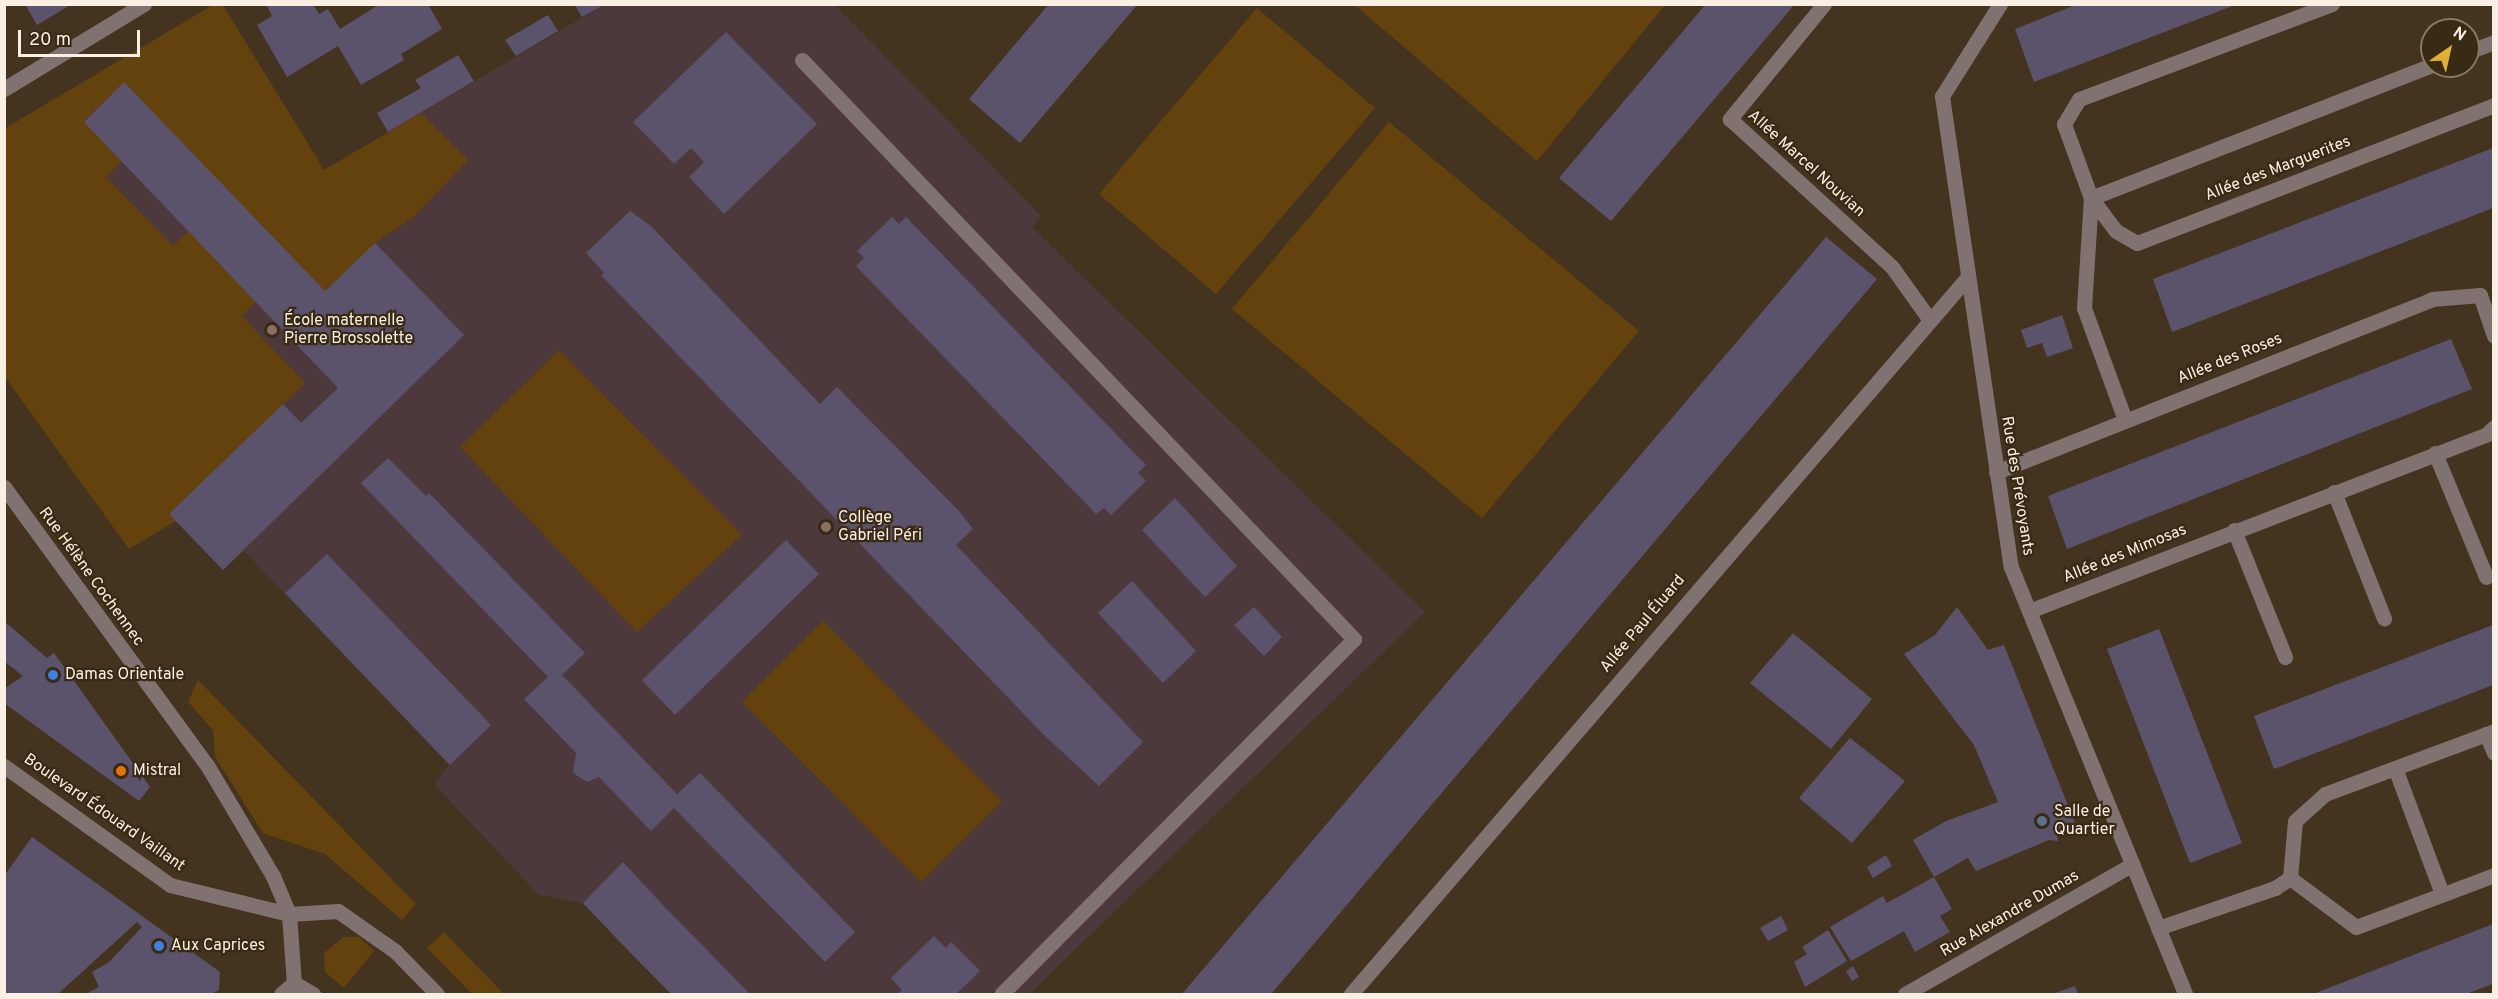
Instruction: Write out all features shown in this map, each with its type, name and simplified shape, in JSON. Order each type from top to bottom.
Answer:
[{"type":"street","points":[[4,89],[144,4]]},
{"type":"street","name":"Allée Marcel Nouvian","points":[[1824,4],[1730,119],[1892,267],[1930,320]]},
{"type":"street","name":"Rue des Prévoyants","points":[[2000,4],[1942,96],[1966,279],[2011,567],[2185,994]]},
{"type":"street","name":"Allée des Marguerites","points":[[2332,4],[2079,99],[2064,124],[2091,198],[2116,231],[2137,243],[2493,105]]},
{"type":"street","points":[[802,60],[1353,639],[1002,994]]},
{"type":"street","points":[[2091,198],[2420,70]]},
{"type":"street","name":"Allée des Marguerites","points":[[2091,198],[2084,309],[2125,420]]},
{"type":"street","name":"Allée Paul Éluard","points":[[1351,994],[1966,279]]},
{"type":"street","name":"Allée des Roses","points":[[1996,472],[2432,299],[2481,295],[2493,336]]},
{"type":"street","name":"Allée des Mimosas","points":[[2029,611],[2435,453],[2493,427]]},
{"type":"street","points":[[2435,453],[2486,577]]},
{"type":"street","name":"Rue Hélène Cochennec","points":[[4,487],[207,765],[273,876],[289,914],[294,983]]},
{"type":"street","points":[[2334,492],[2384,618]]},
{"type":"street","points":[[2234,530],[2285,657]]},
{"type":"street","points":[[2290,878],[2295,821],[2325,794],[2490,732],[2493,753]]},
{"type":"street","name":"Boulevard Édouard Vaillant","points":[[4,765],[170,885],[289,914],[338,911],[395,951],[437,994]]},
{"type":"street","points":[[2395,768],[2442,894]]},
{"type":"street","name":"Rue Alexandre Dumas","points":[[1905,994],[2133,864]]},
{"type":"street","points":[[2290,878],[2355,927],[2493,875]]},
{"type":"street","points":[[2158,928],[2275,888],[2290,878]]},
{"type":"street","points":[[281,994],[294,983],[313,994]]},
{"type":"shaded area","name":"Collège Gabriel Péri","points":[[213,5],[223,5],[324,170],[604,5],[835,5],[1041,216],[1032,227],[1425,612],[1029,994],[671,994],[583,903],[539,895],[434,784],[449,765],[244,551],[223,570],[176,521],[129,549],[5,377],[4,129]]},
{"type":"shaded area","points":[[213,5],[223,5],[324,170],[421,113],[468,160],[414,217],[375,243],[325,291],[124,83],[84,121],[122,161],[106,177],[173,246],[189,231],[256,302],[242,316],[305,383],[170,514],[176,521],[129,549],[5,377],[4,129]]},
{"type":"shaded area","points":[[1355,5],[1665,5],[1537,161]]},
{"type":"shaded area","points":[[1257,8],[1375,108],[1216,294],[1099,194]]},
{"type":"shaded area","points":[[1389,122],[1639,331],[1482,518],[1232,309]]},
{"type":"shaded area","points":[[559,350],[742,535],[637,632],[460,447]]},
{"type":"shaded area","points":[[823,621],[1002,801],[921,882],[742,702]]},
{"type":"shaded area","points":[[198,680],[416,904],[402,920],[325,854],[263,833],[215,757],[213,730],[188,702]]},
{"type":"shaded area","points":[[444,932],[504,994],[472,994],[427,948]]},
{"type":"shaded area","points":[[343,937],[359,937],[374,951],[344,988],[325,972],[324,953]]},
{"type":"building","points":[[25,4],[72,4],[37,25]]},
{"type":"building","points":[[266,4],[313,4],[319,14],[328,9],[340,29],[380,4],[428,4],[442,29],[401,54],[404,60],[361,85],[338,46],[287,77],[257,25],[272,16]]},
{"type":"building","points":[[574,4],[599,4],[600,7],[582,17]]},
{"type":"building","points":[[1049,4],[1138,4],[1020,143],[969,99]]},
{"type":"building","points":[[1706,4],[1795,4],[1611,221],[1559,178]]},
{"type":"building","points":[[2078,4],[2235,5],[2034,82],[2015,29]]},
{"type":"building","points":[[548,15],[558,31],[516,56],[505,40]]},
{"type":"building","points":[[726,32],[817,124],[724,214],[689,177],[704,162],[691,148],[674,164],[633,122]]},
{"type":"building","points":[[458,55],[474,81],[388,132],[377,113],[421,88],[415,80]]},
{"type":"building","points":[[124,82],[325,291],[375,243],[464,335],[223,570],[169,514],[283,404],[301,423],[338,388],[84,122]]},
{"type":"building","points":[[2493,148],[2493,208],[2172,332],[2153,279]]},
{"type":"building","points":[[630,211],[651,226],[820,404],[837,387],[959,511],[973,529],[956,545],[1143,742],[1099,786],[1043,734],[601,275],[604,273],[586,253]]},
{"type":"building","points":[[892,217],[899,224],[906,217],[1146,465],[1138,473],[1146,481],[1111,515],[1104,508],[1096,514],[856,266],[864,258],[857,251]]},
{"type":"building","points":[[1826,237],[1877,279],[1290,972],[1271,994],[1182,994]]},
{"type":"building","points":[[2062,315],[2073,348],[2047,357],[2042,343],[2027,348],[2021,330]]},
{"type":"building","points":[[2451,339],[2472,389],[2067,549],[2048,496]]},
{"type":"building","points":[[388,458],[426,496],[429,493],[585,653],[562,675],[677,794],[700,773],[855,932],[825,962],[674,808],[651,831],[599,777],[587,782],[573,773],[576,753],[524,699],[548,677],[361,483]]},
{"type":"building","points":[[1175,498],[1237,566],[1205,597],[1142,530]]},
{"type":"building","points":[[786,540],[819,574],[675,715],[642,680]]},
{"type":"building","points":[[327,554],[491,725],[450,765],[285,593]]},
{"type":"building","points":[[1132,581],[1196,651],[1163,683],[1098,613]]},
{"type":"building","points":[[1254,607],[1282,637],[1264,656],[1234,625]]},
{"type":"building","points":[[1957,607],[1988,650],[2004,645],[2079,833],[2057,836],[2058,841],[2049,840],[1976,871],[1968,858],[1934,877],[1913,840],[1946,821],[1998,802],[1974,745],[1904,654],[1935,635]]},
{"type":"building","points":[[4,621],[47,658],[54,653],[150,787],[139,801],[4,703],[4,689],[23,676],[4,661]]},
{"type":"building","points":[[2493,625],[2493,685],[2274,769],[2254,716]]},
{"type":"building","points":[[2159,629],[2242,843],[2190,863],[2107,649]]},
{"type":"building","points":[[1793,633],[1872,699],[1831,749],[1750,683]]},
{"type":"building","points":[[1850,738],[1905,781],[1852,843],[1799,798]]},
{"type":"building","points":[[32,837],[220,972],[219,990],[211,994],[86,994],[99,987],[92,972],[109,962],[142,927],[137,922],[58,994],[4,994],[4,876]]},
{"type":"building","points":[[1886,855],[1892,866],[1873,878],[1867,867]]},
{"type":"building","points":[[623,862],[750,994],[671,994],[619,941],[583,903]]},
{"type":"building","points":[[1934,877],[1952,909],[1940,916],[1950,932],[1915,952],[1904,931],[1851,961],[1830,927],[1883,896],[1887,903]]},
{"type":"building","points":[[1781,916],[1788,930],[1768,941],[1760,928]]},
{"type":"building","points":[[2493,924],[2493,984],[2466,994],[2313,994]]},
{"type":"building","points":[[1828,930],[1847,961],[1805,987],[1794,962],[1807,954],[1802,947]]},
{"type":"building","points":[[934,936],[946,948],[951,942],[980,971],[956,994],[897,994],[902,990],[891,978]]},
{"type":"building","points":[[1853,966],[1859,977],[1852,981],[1846,971]]},
{"type":"building","points":[[2075,986],[2078,994],[2052,994]]},
{"type":"place","name":"École maternelle Pierre Brossolette","points":[[272,330]]},
{"type":"place","name":"Collège Gabriel Péri","points":[[826,527]]},
{"type":"place","name":"Damas Orientale","points":[[53,675]]},
{"type":"place","name":"Mistral","points":[[121,771]]},
{"type":"place","name":"Salle de Quartier","points":[[2042,821]]},
{"type":"place","name":"Aux Caprices","points":[[159,946]]}]
